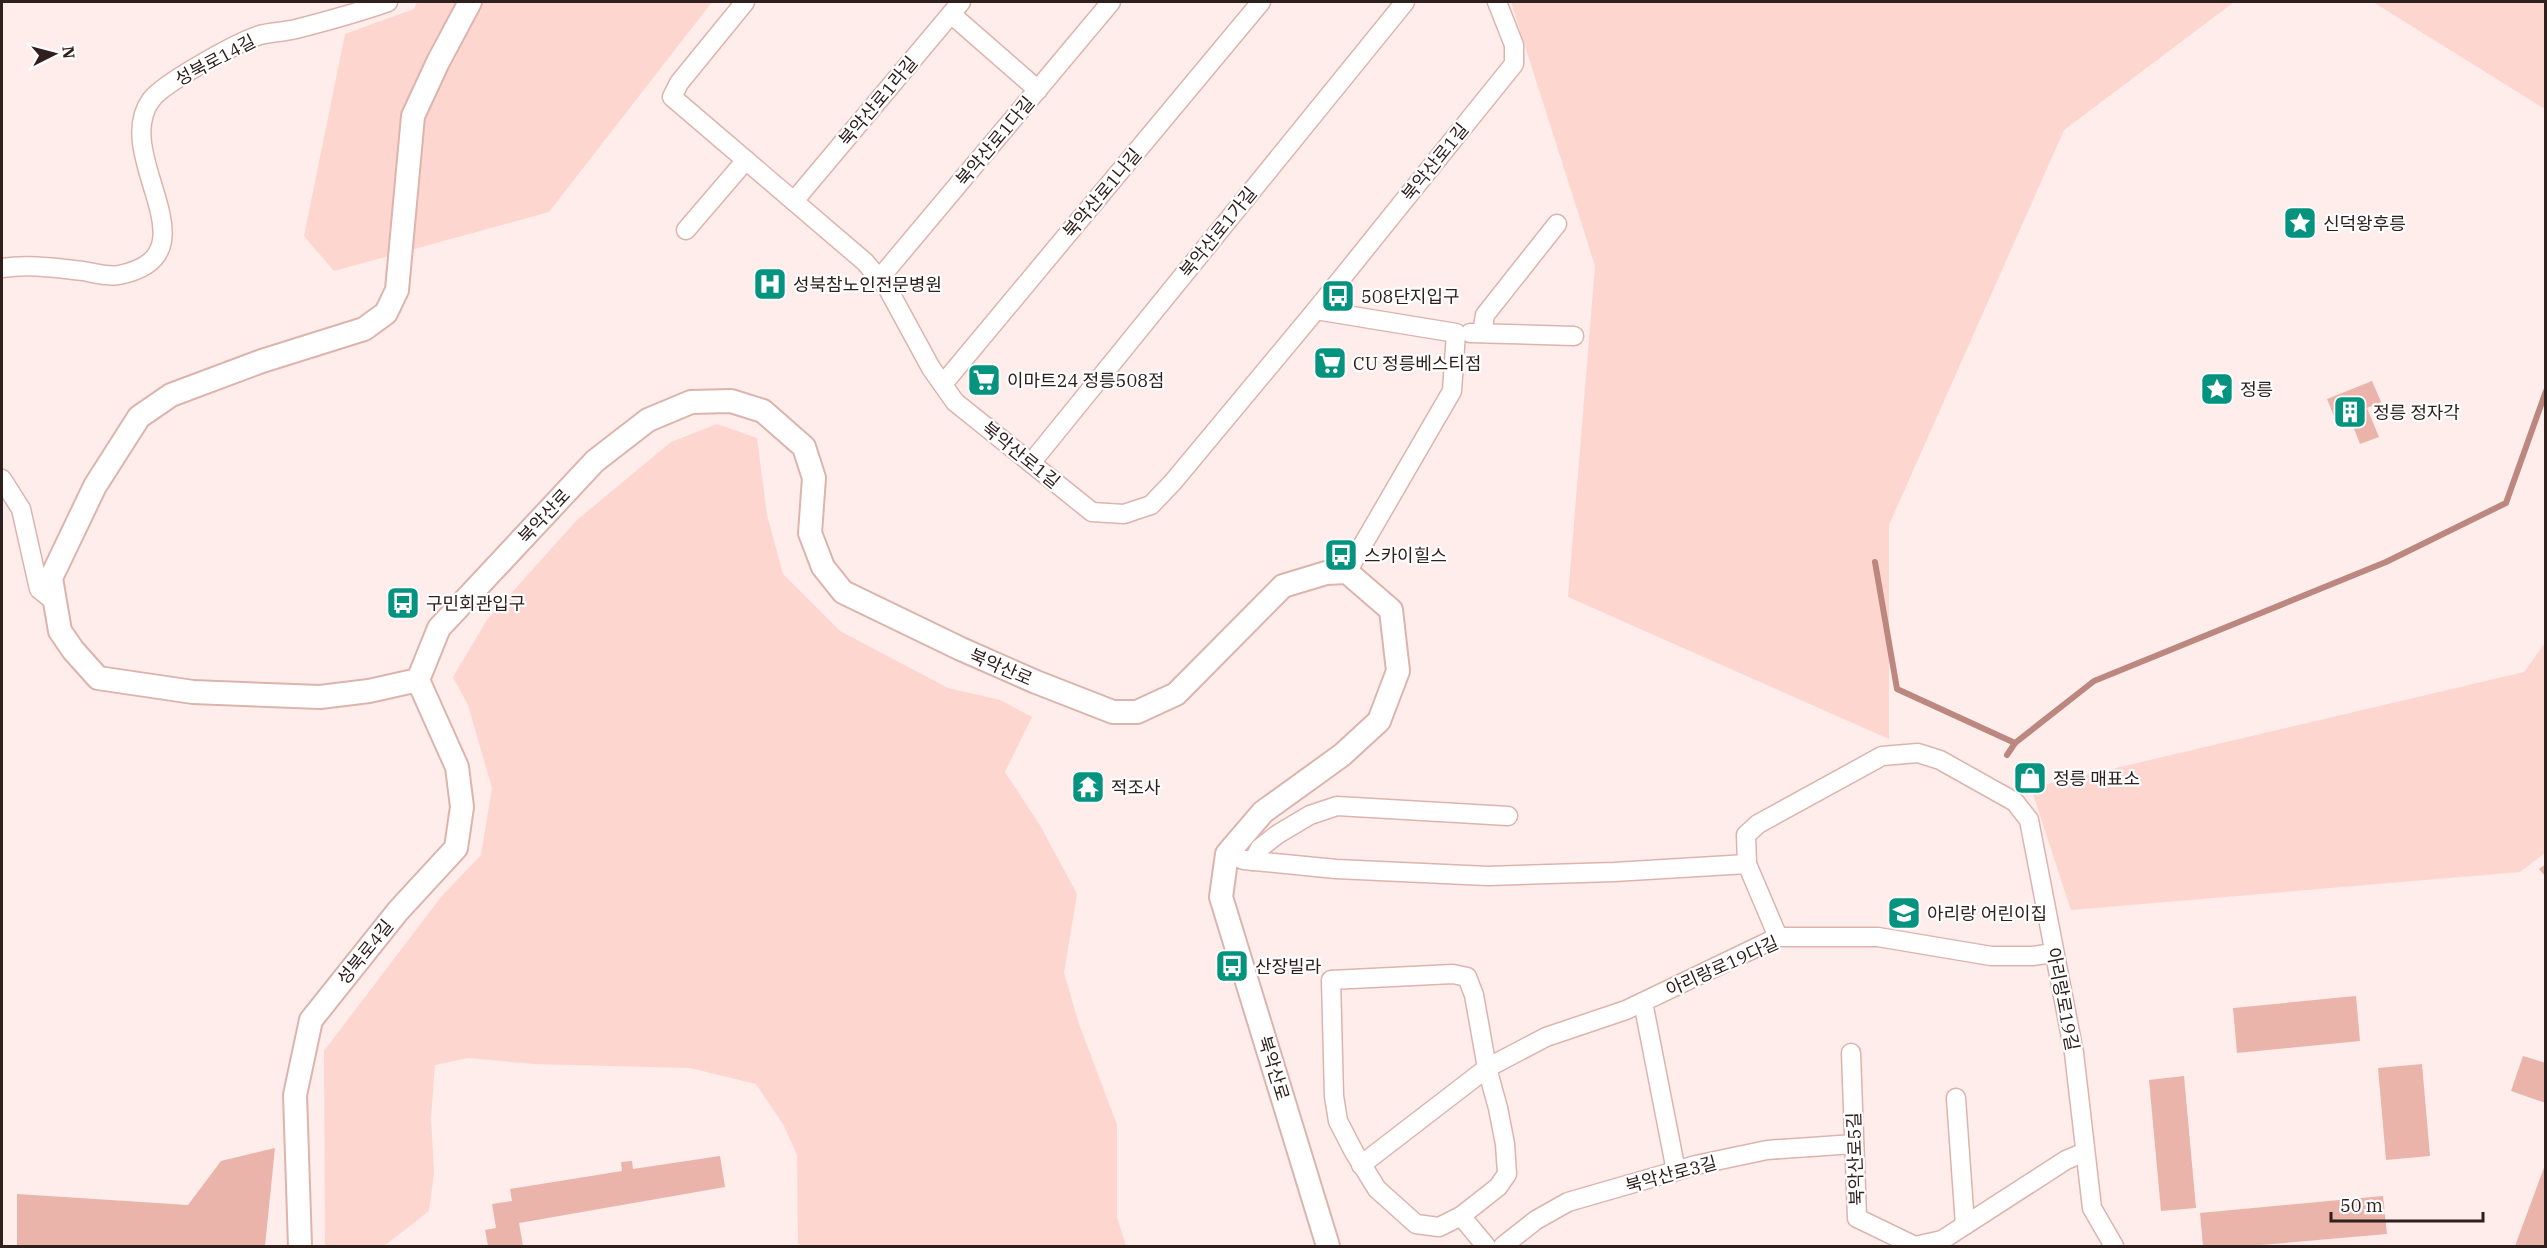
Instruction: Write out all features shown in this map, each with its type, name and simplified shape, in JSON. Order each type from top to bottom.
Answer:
[{"type":"street","name":"성북로14길","points":[[2,268],[27,265],[117,275],[144,267],[161,249],[163,216],[142,154],[140,127],[151,100],[176,78],[259,36],[354,14],[388,2]]},
{"type":"street","points":[[418,680],[369,691],[320,697],[193,692],[98,678],[73,650],[60,631],[51,578],[95,486],[139,417],[171,395],[262,361],[364,329],[386,313],[397,290],[413,116],[470,2]]},
{"type":"street","name":"북악산로1길","points":[[745,2],[679,83],[672,97],[865,262],[888,289],[931,368],[955,402],[1092,512],[1124,514],[1151,505],[1173,482],[1316,310],[1514,64],[1514,45],[1497,2]]},
{"type":"street","name":"북악산로1다길","points":[[879,279],[1111,2]]},
{"type":"street","name":"북악산로1나길","points":[[943,384],[1261,2]]},
{"type":"street","name":"북악산로1가길","points":[[1031,463],[1405,2]]},
{"type":"street","points":[[956,8],[1038,90]]},
{"type":"street","name":"북악산로1라길","points":[[794,201],[956,8]]},
{"type":"street","points":[[686,230],[746,160]]},
{"type":"street","points":[[1482,333],[1485,315],[1557,224]]},
{"type":"street","points":[[1316,310],[1456,333],[1574,336]]},
{"type":"street","points":[[1456,333],[1452,391],[1347,572],[1391,609],[1398,671],[1379,722],[1342,755],[1263,812],[1227,854],[1253,861],[1336,869],[1488,876],[1614,872],[1747,864]]},
{"type":"street","name":"북악산로","points":[[418,680],[439,628],[595,461],[648,420],[691,402],[731,401],[763,411],[804,447],[814,478],[810,533],[823,567],[843,592],[961,649],[1113,712],[1137,712],[1176,694],[1283,586],[1326,573],[1347,572]]},
{"type":"street","points":[[2,479],[21,509],[39,589],[55,602]]},
{"type":"street","name":"성북로4길","points":[[300,1246],[295,1095],[311,1020],[398,911],[456,848],[462,807],[458,767],[418,680]]},
{"type":"street","name":"아리랑로19길","points":[[1778,937],[1747,864],[1746,835],[1758,824],[1882,756],[1918,753],[1940,760],[2016,802],[2029,820],[2074,1053],[2092,1208],[2114,1246]]},
{"type":"street","points":[[1253,861],[1260,848],[1278,834],[1310,815],[1337,806],[1508,816]]},
{"type":"street","name":"북악산로","points":[[1227,854],[1221,897],[1328,1246]]},
{"type":"street","name":"아리랑로19다길","points":[[1361,1165],[1487,1068],[1546,1037],[1643,1002],[1778,937],[1878,937],[1991,956],[2032,956],[2054,953]]},
{"type":"street","points":[[1453,974],[1467,977],[1474,995],[1487,1068],[1505,1144],[1507,1174],[1498,1187],[1461,1216],[1439,1227],[1416,1224],[1377,1189],[1361,1165],[1338,1121],[1334,1096],[1331,980],[1453,974]]},
{"type":"street","name":"아리랑로19다길","points":[[1643,1002],[1676,1171]]},
{"type":"street","name":"북악산로5길","points":[[1851,1053],[1857,1218],[1915,1246],[1942,1240],[2066,1160],[2085,1152]]},
{"type":"street","points":[[1956,1098],[1965,1225]]},
{"type":"street","name":"북악산로3길","points":[[1503,1246],[1536,1220],[1568,1202],[1676,1171],[1767,1150],[1854,1144]]},
{"type":"street","points":[[1461,1216],[1486,1246]]},
{"type":"shaded area","points":[[417,2],[712,2],[549,212],[334,271],[304,236],[345,34],[414,9]]},
{"type":"shaded area","points":[[1511,2],[2234,2],[2064,130],[1889,525],[1889,739],[1568,597],[1595,266]]},
{"type":"shaded area","points":[[2373,2],[2545,2],[2545,109]]},
{"type":"shaded area","name":"신덕왕후릉","points":[[2300,212],[2308,215],[2311,223],[2308,231],[2300,234],[2292,231],[2289,223],[2292,215]]},
{"type":"shaded area","points":[[717,424],[757,438],[767,515],[783,574],[840,631],[948,688],[1000,700],[1032,717],[1005,772],[1041,827],[1077,894],[1064,973],[1079,1024],[1117,1125],[1117,1217],[1126,1246],[801,1246],[798,1243],[797,1155],[783,1124],[756,1084],[690,1068],[534,1064],[468,1058],[435,1065],[431,1118],[434,1173],[429,1211],[384,1246],[325,1246],[324,1051],[441,897],[481,855],[492,788],[468,705],[453,677],[487,620],[577,520],[671,442]]},
{"type":"shaded area","points":[[2545,643],[2545,853],[2520,872],[2071,910],[2031,788],[2524,672]]},
{"type":"building","name":"정릉 정자각","points":[[2372,381],[2381,402],[2367,408],[2379,437],[2360,444],[2349,416],[2336,421],[2327,399]]},
{"type":"building","points":[[2546,864],[2546,877],[2539,869]]},
{"type":"building","points":[[2356,996],[2360,1041],[2237,1053],[2233,1008]]},
{"type":"building","points":[[2523,1056],[2546,1063],[2546,1103],[2511,1091]]},
{"type":"building","points":[[2422,1064],[2430,1156],[2386,1160],[2378,1068]]},
{"type":"building","points":[[2184,1076],[2196,1208],[2161,1211],[2149,1080]]},
{"type":"building","points":[[275,1148],[265,1246],[17,1246],[17,1194],[188,1205],[221,1161]]},
{"type":"building","points":[[720,1156],[725,1187],[519,1223],[523,1246],[488,1246],[485,1230],[496,1228],[492,1204],[512,1201],[510,1189],[622,1171],[621,1162],[632,1161],[633,1169]]},
{"type":"building","points":[[2545,1165],[2546,1246],[2515,1246]]},
{"type":"building","points":[[2383,1196],[2387,1234],[2250,1246],[2203,1246],[2200,1213]]},
{"type":"waterway","points":[[2007,755],[2015,743],[2094,681],[2386,562],[2506,503],[2546,391]]},
{"type":"waterway","points":[[1875,562],[1897,689],[2015,743]]},
{"type":"place","name":"신덕왕후릉","points":[[2300,223]]},
{"type":"place","name":"성북참노인전문병원","points":[[770,284]]},
{"type":"place","name":"508단지입구","points":[[1338,296]]},
{"type":"place","name":"CU 정릉베스티점","points":[[1330,363]]},
{"type":"place","name":"이마트24 정릉508점","points":[[984,380]]},
{"type":"place","name":"정릉","points":[[2217,389]]},
{"type":"place","name":"정릉 정자각","points":[[2350,412]]},
{"type":"place","name":"스카이힐스","points":[[1341,555]]},
{"type":"place","name":"구민회관입구","points":[[403,603]]},
{"type":"place","name":"정릉 매표소","points":[[2030,778]]},
{"type":"place","name":"적조사","points":[[1088,787]]},
{"type":"place","name":"아리랑 어린이집","points":[[1904,913]]},
{"type":"place","name":"산장빌라","points":[[1232,966]]}]
